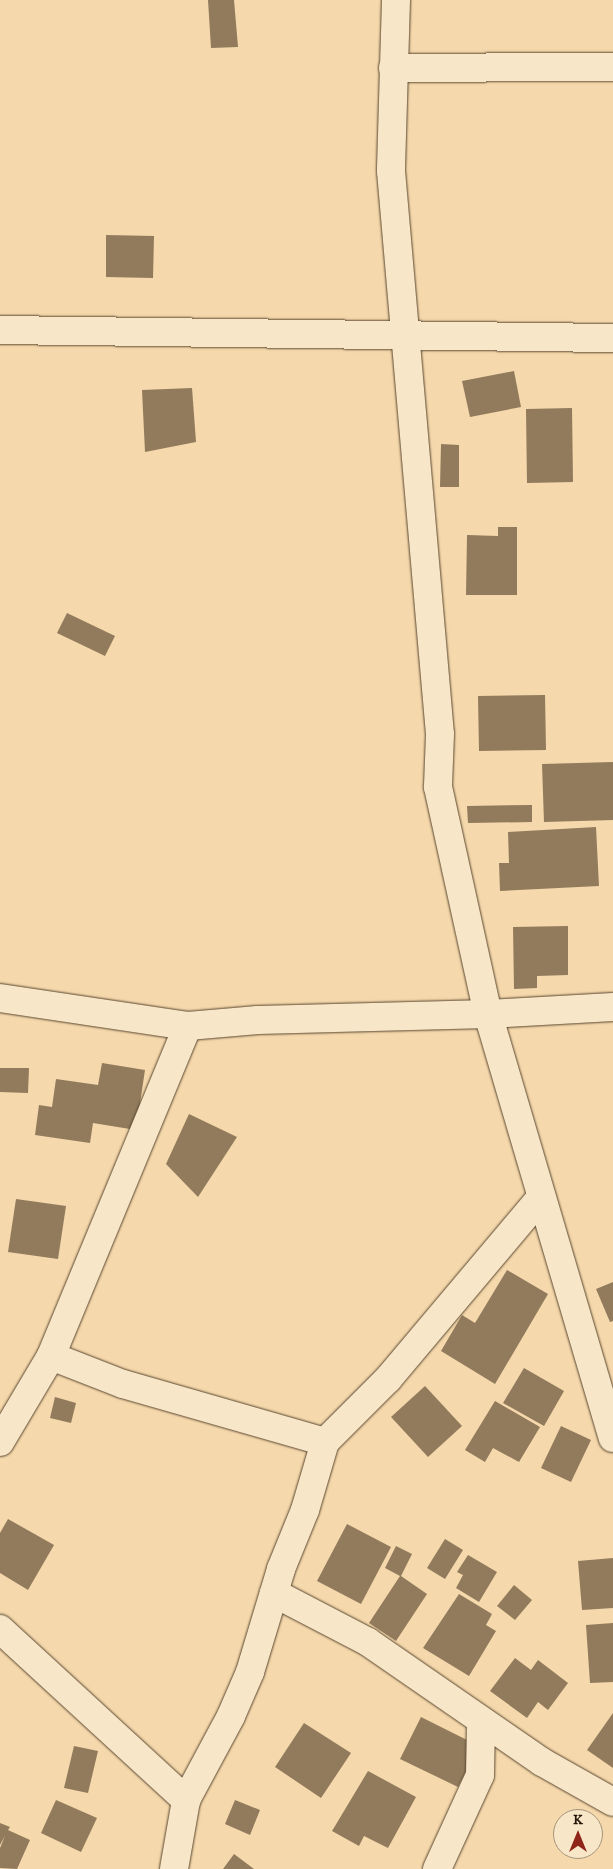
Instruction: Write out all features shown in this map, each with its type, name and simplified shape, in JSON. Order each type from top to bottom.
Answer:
[{"type":"street","points":[[396,0],[391,171],[440,734],[438,787],[488,1014],[613,1438]]},
{"type":"street","points":[[394,68],[613,67]]},
{"type":"street","points":[[0,330],[405,337],[613,338]]},
{"type":"street","points":[[0,998],[188,1026],[258,1020],[488,1014],[613,1007]]},
{"type":"street","points":[[0,1442],[51,1356],[188,1026]]},
{"type":"street","points":[[174,1869],[186,1800],[231,1716],[250,1672],[274,1593],[305,1510],[325,1442],[388,1379],[542,1197]]},
{"type":"street","points":[[51,1356],[123,1384],[325,1442]]},
{"type":"street","points":[[274,1593],[368,1642],[542,1762],[613,1802]]},
{"type":"street","points":[[0,1628],[186,1800]]},
{"type":"street","points":[[437,1869],[480,1775],[482,1721]]},
{"type":"building","points":[[208,0],[234,0],[238,47],[211,48]]},
{"type":"building","points":[[106,235],[154,236],[153,278],[106,277]]},
{"type":"building","points":[[514,371],[521,407],[470,417],[462,381]]},
{"type":"building","points":[[192,388],[196,442],[145,452],[142,390]]},
{"type":"building","points":[[572,408],[573,482],[527,483],[526,409]]},
{"type":"building","points":[[441,444],[459,445],[459,487],[440,487]]},
{"type":"building","points":[[498,527],[517,527],[517,595],[466,595],[467,535],[498,536]]},
{"type":"building","points":[[67,613],[115,636],[105,656],[57,633]]},
{"type":"building","points":[[545,695],[546,750],[479,751],[478,696]]},
{"type":"building","points":[[613,762],[613,820],[544,822],[542,764]]},
{"type":"building","points":[[532,805],[532,822],[468,823],[467,806]]},
{"type":"building","points":[[596,827],[599,886],[500,891],[499,863],[509,863],[508,832]]},
{"type":"building","points":[[568,926],[568,975],[537,976],[537,988],[514,989],[513,927]]},
{"type":"building","points":[[102,1063],[145,1070],[136,1130],[93,1123],[90,1143],[35,1135],[39,1105],[52,1107],[56,1079],[98,1085]]},
{"type":"building","points":[[0,1068],[29,1068],[28,1093],[0,1092]]},
{"type":"building","points":[[189,1114],[237,1137],[198,1197],[166,1164]]},
{"type":"building","points":[[16,1199],[66,1206],[58,1259],[8,1252]]},
{"type":"building","points":[[507,1270],[548,1294],[495,1384],[441,1351],[462,1315],[475,1323]]},
{"type":"building","points":[[613,1282],[613,1321],[610,1322],[596,1289]]},
{"type":"building","points":[[524,1368],[564,1391],[544,1426],[503,1403]]},
{"type":"building","points":[[425,1386],[462,1426],[428,1457],[391,1417]]},
{"type":"building","points":[[55,1397],[76,1403],[71,1423],[50,1418]]},
{"type":"building","points":[[495,1401],[540,1427],[519,1462],[493,1448],[485,1462],[465,1450]]},
{"type":"building","points":[[561,1426],[591,1440],[571,1482],[541,1468]]},
{"type":"building","points":[[8,1519],[54,1545],[28,1590],[0,1573],[0,1533]]},
{"type":"building","points":[[347,1524],[391,1547],[361,1604],[317,1581]]},
{"type":"building","points":[[445,1539],[463,1550],[445,1579],[427,1568]]},
{"type":"building","points":[[396,1546],[412,1554],[401,1576],[427,1594],[396,1641],[369,1623],[400,1576],[385,1568]]},
{"type":"building","points":[[468,1555],[497,1572],[479,1602],[456,1588],[463,1575],[457,1572]]},
{"type":"building","points":[[613,1558],[613,1608],[582,1610],[578,1561]]},
{"type":"building","points":[[514,1585],[532,1600],[515,1620],[497,1606]]},
{"type":"building","points":[[459,1594],[492,1614],[486,1625],[496,1631],[469,1676],[423,1648]]},
{"type":"building","points":[[613,1623],[613,1682],[590,1683],[586,1625]]},
{"type":"building","points":[[515,1658],[531,1670],[538,1660],[568,1683],[548,1710],[538,1702],[527,1718],[490,1691]]},
{"type":"building","points":[[613,1713],[613,1768],[587,1750]]},
{"type":"building","points":[[421,1717],[479,1746],[458,1787],[400,1759]]},
{"type":"building","points":[[304,1723],[351,1753],[321,1798],[275,1767]]},
{"type":"building","points":[[74,1746],[98,1751],[88,1793],[64,1788]]},
{"type":"building","points":[[368,1771],[416,1797],[388,1848],[364,1836],[359,1846],[332,1831]]},
{"type":"building","points":[[56,1800],[97,1818],[81,1852],[41,1833]]},
{"type":"building","points":[[235,1800],[260,1810],[250,1835],[225,1824]]},
{"type":"building","points":[[0,1823],[10,1827],[8,1830],[30,1840],[17,1869],[0,1868],[0,1848],[5,1836],[0,1845]]},
{"type":"building","points":[[234,1854],[254,1869],[223,1869]]}]
